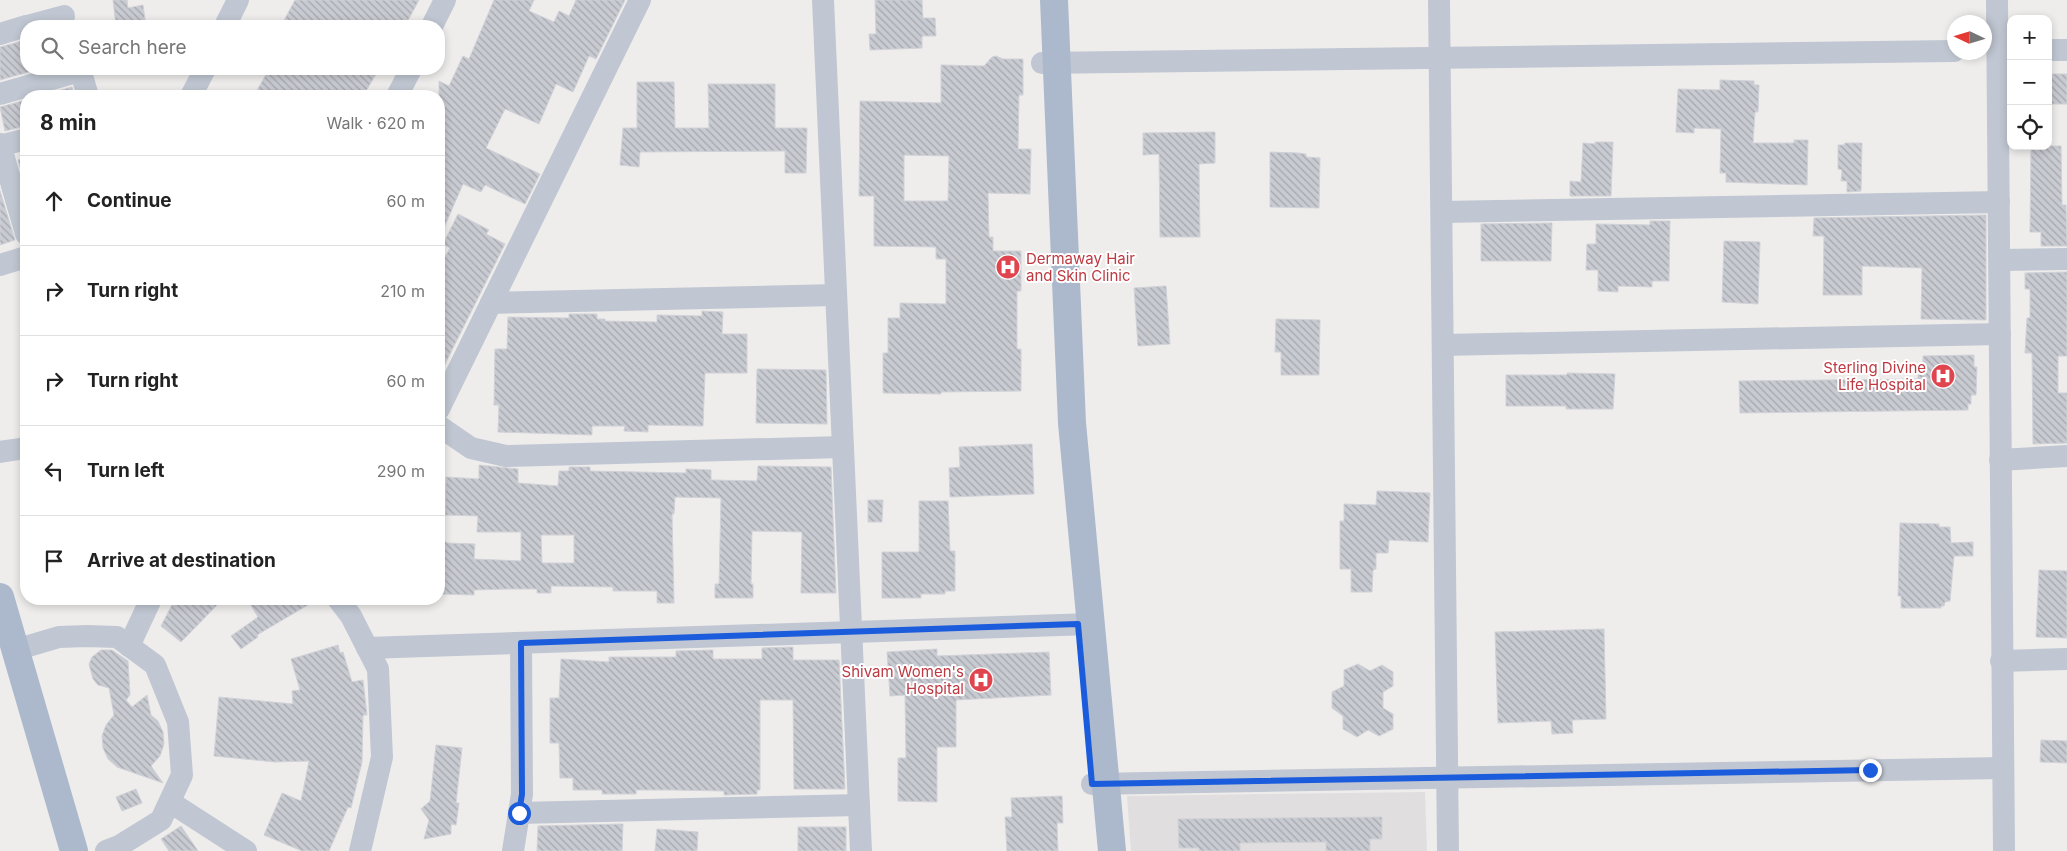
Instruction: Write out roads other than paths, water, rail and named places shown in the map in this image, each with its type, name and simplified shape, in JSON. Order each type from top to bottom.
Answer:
[{"type":"main road","points":[[1041,0],[1049,63],[1059,424],[1084,624],[1099,784],[1112,851]]},
{"type":"main road","points":[[1049,63],[1054,0]]},
{"type":"main road","points":[[0,597],[74,851]]},
{"type":"main road","points":[[1098,851],[1099,784]]},
{"type":"street","points":[[229,20],[238,0]]},
{"type":"street","points":[[435,20],[445,0]]},
{"type":"street","points":[[445,397],[640,0]]},
{"type":"street","points":[[823,0],[861,851]]},
{"type":"street","points":[[1439,0],[1448,851]]},
{"type":"street","points":[[1997,0],[2004,851]]},
{"type":"street","points":[[45,20],[63,14]]},
{"type":"street","points":[[0,34],[20,28]]},
{"type":"street","points":[[2052,50],[2067,50]]},
{"type":"street","points":[[1049,63],[1947,51]]},
{"type":"street","points":[[0,94],[63,75]]},
{"type":"street","points":[[82,75],[86,90]]},
{"type":"street","points":[[194,90],[201,75]]},
{"type":"street","points":[[400,90],[408,75]]},
{"type":"street","points":[[20,140],[0,145],[20,218]]},
{"type":"street","points":[[1442,212],[1999,202]]},
{"type":"street","points":[[2000,260],[2067,259]]},
{"type":"street","points":[[0,265],[20,260]]},
{"type":"street","points":[[491,303],[836,295]]},
{"type":"street","points":[[1443,345],[2000,334]]},
{"type":"street","points":[[445,430],[471,448],[506,456],[843,448]]},
{"type":"street","points":[[0,452],[20,449]]},
{"type":"street","points":[[2000,460],[2067,456]]},
{"type":"street","points":[[129,646],[149,605]]},
{"type":"street","points":[[343,605],[351,616],[378,669],[382,757],[360,851]]},
{"type":"street","points":[[367,648],[1084,624]]},
{"type":"street","points":[[15,650],[59,637],[117,637],[155,665],[178,722],[182,775],[161,820],[119,846],[106,851]]},
{"type":"street","points":[[513,851],[522,794],[521,643]]},
{"type":"street","points":[[2001,661],[2067,659]]},
{"type":"street","points":[[1099,784],[2002,768]]},
{"type":"street","points":[[170,802],[246,851]]},
{"type":"street","points":[[519,813],[859,805]]},
{"type":"place","name":"Dermaway Hair and Skin Clinic","points":[[1008,267]]},
{"type":"place","name":"Sterling Divine Life Hospital","points":[[1943,376]]},
{"type":"place","name":"Shivam Women's Hospital","points":[[981,680]]}]
